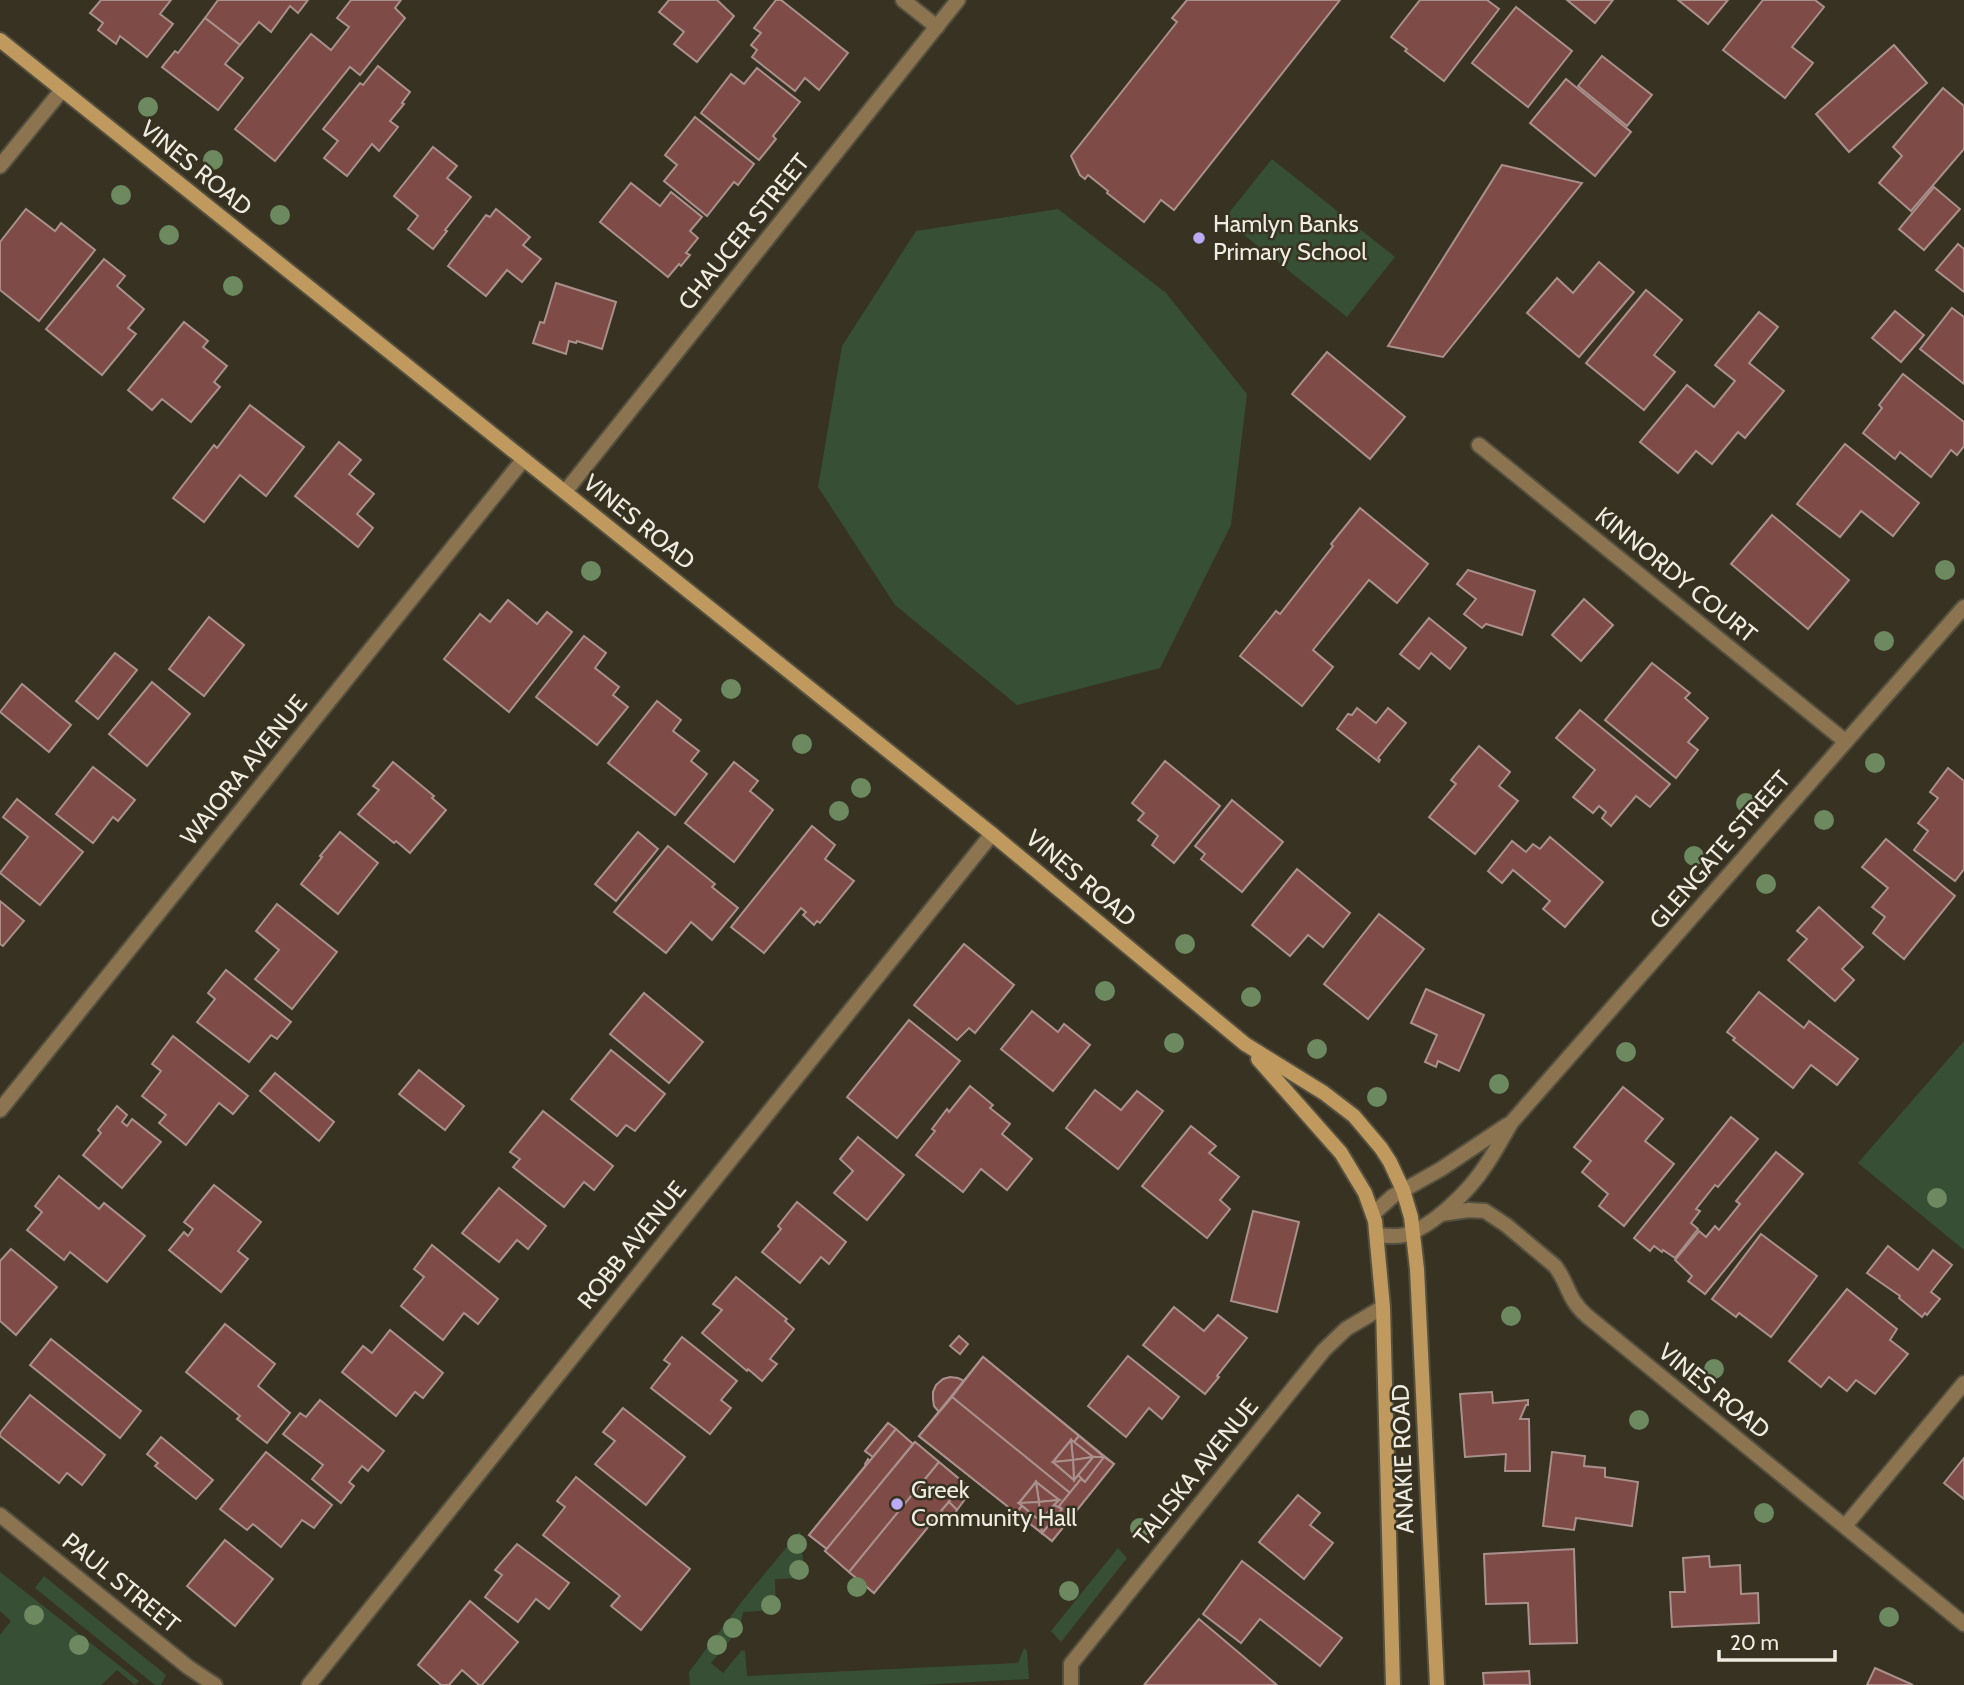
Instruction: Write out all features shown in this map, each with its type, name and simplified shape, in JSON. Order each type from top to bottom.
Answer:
[{"type":"main road","name":"VINES ROAD","points":[[0,40],[992,834],[1245,1044],[1324,1093],[1354,1116],[1390,1162],[1403,1190],[1413,1232]]},
{"type":"main road","name":"VINES ROAD","points":[[1245,1044],[1341,1153],[1373,1214],[1377,1235]]},
{"type":"main road","name":"ANAKIE ROAD","points":[[1413,1232],[1437,1685]]},
{"type":"main road","name":"ANAKIE ROAD","points":[[1377,1235],[1383,1307],[1392,1685]]},
{"type":"street","points":[[903,0],[937,27]]},
{"type":"street","name":"CHAUCER STREET","points":[[565,492],[958,0]]},
{"type":"street","points":[[0,166],[62,90]]},
{"type":"street","name":"KINNORDY COURT","points":[[1479,445],[1845,741]]},
{"type":"street","name":"WAIORA AVENUE","points":[[0,1110],[523,460]]},
{"type":"street","name":"GLENGATE STREET","points":[[1377,1235],[1396,1236],[1413,1232],[1441,1214],[1458,1198],[1483,1170],[1511,1123],[1964,607]]},
{"type":"street","name":"ROBB AVENUE","points":[[309,1685],[992,834]]},
{"type":"street","name":"GLENGATE STREET","points":[[1373,1214],[1403,1190],[1441,1169],[1511,1123]]},
{"type":"street","name":"VINES ROAD","points":[[1441,1214],[1480,1210],[1496,1218],[1555,1266],[1574,1304],[1587,1316],[1964,1623]]},
{"type":"street","name":"TALISKA AVENUE","points":[[1071,1685],[1071,1664],[1324,1350],[1346,1329],[1383,1307]]},
{"type":"street","points":[[1845,1526],[1964,1382]]},
{"type":"street","name":"PAUL STREET","points":[[0,1515],[188,1667],[215,1685]]},
{"type":"green space","points":[[1272,159],[1395,257],[1347,317],[1224,219]]},
{"type":"green space","points":[[1058,209],[1166,293],[1247,394],[1231,525],[1160,668],[1017,705],[895,605],[818,487],[842,346],[916,231]]},
{"type":"green space","points":[[1964,1041],[1964,1250],[1858,1163]]},
{"type":"green space","points":[[800,1531],[805,1578],[775,1579],[776,1610],[743,1612],[740,1628],[711,1663],[723,1673],[742,1650],[745,1651],[747,1676],[1018,1663],[1024,1648],[1027,1651],[1029,1679],[918,1685],[690,1685],[689,1672],[743,1600]]},
{"type":"green space","points":[[1118,1548],[1127,1558],[1061,1642],[1051,1631]]},
{"type":"green space","points":[[0,1572],[139,1681],[135,1685],[117,1670],[101,1685],[0,1685],[0,1635],[11,1621],[0,1611]]},
{"type":"green space","points":[[44,1576],[166,1675],[161,1685],[155,1685],[35,1588]]},
{"type":"building","points":[[101,0],[171,0],[160,14],[173,24],[147,57],[120,36],[116,44],[98,30],[103,23],[90,13]]},
{"type":"building","points":[[218,0],[308,0],[298,13],[290,6],[271,32],[259,22],[240,45],[205,18]]},
{"type":"building","points":[[351,0],[401,0],[395,8],[405,18],[360,75],[350,67],[275,161],[235,129],[311,34],[331,50],[349,27],[337,18]]},
{"type":"building","points":[[669,0],[717,0],[734,16],[697,62],[674,44],[684,32],[659,12]]},
{"type":"building","points":[[776,0],[781,0],[848,53],[819,90],[805,78],[795,91],[752,57],[757,50],[751,45],[761,33],[754,28]]},
{"type":"building","points":[[1187,0],[1340,0],[1174,210],[1161,200],[1144,222],[1088,175],[1085,179],[1080,175],[1071,156],[1177,22],[1172,18]]},
{"type":"building","points":[[1420,0],[1487,0],[1499,9],[1444,81],[1391,37]]},
{"type":"building","points":[[1567,0],[1613,0],[1595,23]]},
{"type":"building","points":[[1678,0],[1728,0],[1708,24]]},
{"type":"building","points":[[1763,0],[1815,0],[1824,7],[1792,47],[1813,63],[1785,98],[1723,50]]},
{"type":"building","points":[[1516,7],[1572,51],[1528,107],[1472,63]]},
{"type":"building","points":[[205,18],[240,45],[225,64],[243,78],[218,110],[162,67],[175,51],[178,53]]},
{"type":"building","points":[[1894,45],[1927,83],[1849,152],[1816,114]]},
{"type":"building","points":[[1602,56],[1652,95],[1627,126],[1578,86]]},
{"type":"building","points":[[378,66],[410,92],[390,121],[398,127],[379,151],[372,144],[347,176],[324,158],[338,141],[323,129],[360,83],[363,85]]},
{"type":"building","points":[[757,68],[800,102],[773,136],[776,139],[759,160],[701,113],[731,74],[744,84]]},
{"type":"building","points":[[1566,79],[1631,132],[1595,176],[1530,123]]},
{"type":"building","points":[[1943,88],[1964,106],[1964,149],[1911,211],[1879,183],[1902,156],[1893,147]]},
{"type":"building","points":[[695,117],[754,164],[738,185],[734,182],[707,216],[664,181],[677,165],[665,155]]},
{"type":"building","points":[[433,147],[457,166],[447,178],[471,197],[433,249],[408,229],[418,216],[394,196]]},
{"type":"building","points":[[1502,165],[1582,183],[1443,357],[1388,346]]},
{"type":"building","points":[[631,183],[660,206],[671,192],[702,217],[690,231],[698,238],[686,253],[690,255],[668,277],[600,222]]},
{"type":"building","points":[[1934,187],[1960,209],[1924,250],[1899,229]]},
{"type":"building","points":[[26,209],[55,231],[61,223],[95,250],[39,321],[0,290],[0,242]]},
{"type":"building","points":[[496,209],[530,237],[523,245],[541,259],[522,282],[507,270],[486,296],[448,266],[486,215],[490,217]]},
{"type":"building","points":[[1958,244],[1964,249],[1964,292],[1936,270]]},
{"type":"building","points":[[104,259],[125,276],[117,286],[144,309],[128,328],[136,334],[102,375],[46,329]]},
{"type":"building","points":[[1599,262],[1634,292],[1579,357],[1527,313],[1557,278],[1573,293]]},
{"type":"building","points":[[556,283],[616,302],[602,349],[569,341],[566,354],[533,343],[540,322],[544,323]]},
{"type":"building","points":[[1646,290],[1682,320],[1654,355],[1675,372],[1644,410],[1586,363]]},
{"type":"building","points":[[1952,308],[1964,317],[1964,384],[1920,349]]},
{"type":"building","points":[[1895,311],[1924,335],[1901,362],[1872,338]]},
{"type":"building","points":[[1759,312],[1778,327],[1749,363],[1784,391],[1745,438],[1738,432],[1712,464],[1696,451],[1678,473],[1640,442],[1687,385],[1714,407],[1735,381],[1715,365]]},
{"type":"building","points":[[184,322],[208,341],[203,347],[227,366],[214,382],[220,387],[191,422],[162,399],[152,410],[128,390]]},
{"type":"building","points":[[1327,352],[1405,417],[1370,459],[1292,394]]},
{"type":"building","points":[[1903,374],[1964,422],[1964,446],[1957,455],[1951,450],[1931,477],[1900,452],[1895,459],[1863,433],[1882,408],[1879,405]]},
{"type":"building","points":[[250,405],[304,447],[266,496],[240,475],[204,522],[173,498],[214,445],[217,448]]},
{"type":"building","points":[[339,442],[361,460],[349,474],[374,494],[357,514],[373,528],[358,547],[295,496]]},
{"type":"building","points":[[1845,444],[1919,503],[1893,536],[1861,511],[1840,537],[1797,504]]},
{"type":"building","points":[[1360,508],[1428,564],[1397,603],[1369,580],[1313,650],[1333,667],[1302,706],[1240,656],[1276,611],[1280,614]]},
{"type":"building","points":[[1772,515],[1849,580],[1808,629],[1731,564]]},
{"type":"building","points":[[1468,570],[1535,591],[1522,635],[1486,624],[1482,628],[1464,614],[1476,599],[1457,584]]},
{"type":"building","points":[[1584,599],[1613,625],[1581,661],[1552,635]]},
{"type":"building","points":[[508,600],[537,624],[547,612],[572,632],[509,712],[444,659],[480,614],[490,622]]},
{"type":"building","points":[[209,617],[244,645],[204,696],[169,669]]},
{"type":"building","points":[[1429,618],[1466,648],[1450,669],[1431,653],[1419,669],[1400,654]]},
{"type":"building","points":[[584,636],[606,653],[595,668],[619,687],[613,695],[628,707],[597,745],[536,697]]},
{"type":"building","points":[[115,653],[137,670],[98,719],[76,701]]},
{"type":"building","points":[[1652,663],[1690,693],[1685,698],[1708,718],[1688,742],[1698,750],[1676,778],[1605,720]]},
{"type":"building","points":[[152,682],[190,714],[147,766],[109,734]]},
{"type":"building","points":[[22,684],[71,725],[49,752],[0,712]]},
{"type":"building","points":[[657,701],[681,720],[673,731],[699,751],[691,761],[707,774],[675,815],[608,763]]},
{"type":"building","points":[[1357,708],[1376,723],[1388,708],[1406,723],[1378,758],[1379,762],[1337,729],[1348,714],[1352,715]]},
{"type":"building","points":[[1580,710],[1670,784],[1650,807],[1636,796],[1611,826],[1602,818],[1606,812],[1599,806],[1593,813],[1573,797],[1595,770],[1556,738]]},
{"type":"building","points":[[1479,746],[1510,772],[1499,786],[1518,801],[1475,854],[1429,817],[1456,784],[1451,780]]},
{"type":"building","points":[[1165,761],[1220,806],[1174,863],[1152,845],[1158,836],[1138,820],[1144,813],[1132,803]]},
{"type":"building","points":[[393,762],[434,796],[432,798],[446,810],[410,853],[358,814],[379,790],[373,786]]},
{"type":"building","points":[[734,762],[758,781],[750,791],[773,810],[734,862],[685,823]]},
{"type":"building","points":[[93,767],[135,800],[118,821],[113,817],[93,843],[56,814]]},
{"type":"building","points":[[1948,768],[1964,781],[1964,869],[1955,881],[1914,850],[1928,831],[1918,823],[1938,798],[1930,792]]},
{"type":"building","points":[[17,799],[83,852],[40,905],[0,873],[28,837],[3,817]]},
{"type":"building","points":[[1232,800],[1283,842],[1242,892],[1201,859],[1205,854],[1195,846]]},
{"type":"building","points":[[812,826],[835,845],[825,859],[854,881],[820,923],[817,921],[814,925],[803,915],[806,912],[801,908],[764,953],[731,927]]},
{"type":"building","points":[[340,832],[378,863],[338,914],[301,884]]},
{"type":"building","points":[[638,832],[658,849],[616,901],[595,884]]},
{"type":"building","points":[[1550,837],[1603,882],[1565,927],[1543,909],[1550,901],[1513,870],[1502,883],[1488,871],[1512,841],[1526,852],[1533,844],[1540,849]]},
{"type":"building","points":[[1886,839],[1955,896],[1904,959],[1873,933],[1885,917],[1872,907],[1888,888],[1862,867]]},
{"type":"building","points":[[668,846],[715,884],[712,887],[738,908],[712,940],[691,922],[666,953],[614,912]]},
{"type":"building","points":[[1297,869],[1350,913],[1323,947],[1308,935],[1290,956],[1252,925]]},
{"type":"building","points":[[0,901],[24,921],[3,946],[0,944]]},
{"type":"building","points":[[277,904],[337,952],[292,1009],[255,979],[279,950],[256,931]]},
{"type":"building","points":[[1819,907],[1863,947],[1842,969],[1854,980],[1835,1001],[1788,960],[1807,939],[1797,931]]},
{"type":"building","points":[[1379,914],[1424,949],[1368,1019],[1324,984]]},
{"type":"building","points":[[964,944],[1014,985],[975,1033],[969,1028],[957,1040],[914,1005]]},
{"type":"building","points":[[226,970],[291,1022],[277,1039],[271,1035],[249,1062],[197,1022],[215,999],[208,993]]},
{"type":"building","points":[[1426,989],[1484,1015],[1459,1071],[1438,1061],[1436,1067],[1425,1062],[1437,1035],[1411,1023]]},
{"type":"building","points":[[1759,992],[1804,1028],[1809,1021],[1858,1059],[1837,1085],[1811,1065],[1793,1088],[1733,1040],[1735,1038],[1727,1032]]},
{"type":"building","points":[[644,993],[703,1042],[669,1083],[610,1034]]},
{"type":"building","points":[[1032,1011],[1058,1032],[1064,1024],[1090,1045],[1053,1091],[1001,1049]]},
{"type":"building","points":[[909,1020],[960,1061],[897,1138],[847,1097]]},
{"type":"building","points":[[173,1036],[248,1096],[233,1114],[219,1103],[186,1145],[159,1123],[166,1115],[142,1096],[161,1071],[152,1064]]},
{"type":"building","points":[[611,1050],[665,1094],[635,1131],[626,1125],[617,1136],[571,1099]]},
{"type":"building","points":[[419,1070],[464,1106],[445,1130],[399,1094]]},
{"type":"building","points":[[275,1073],[334,1122],[319,1141],[260,1091]]},
{"type":"building","points":[[970,1086],[993,1105],[990,1108],[1010,1124],[1002,1134],[1032,1159],[1007,1190],[981,1169],[963,1192],[916,1155],[935,1131],[932,1129],[947,1109],[949,1112]]},
{"type":"building","points":[[1623,1087],[1663,1119],[1645,1141],[1674,1164],[1624,1226],[1599,1206],[1608,1194],[1582,1172],[1591,1161],[1574,1147]]},
{"type":"building","points":[[1095,1090],[1121,1110],[1137,1091],[1163,1111],[1118,1169],[1066,1128]]},
{"type":"building","points":[[117,1106],[127,1115],[122,1122],[127,1126],[132,1119],[161,1142],[122,1188],[83,1155],[101,1133],[98,1130]]},
{"type":"building","points":[[543,1111],[613,1166],[594,1190],[584,1182],[564,1207],[513,1167],[520,1159],[510,1152]]},
{"type":"building","points":[[1731,1117],[1758,1139],[1696,1209],[1700,1211],[1691,1223],[1698,1229],[1675,1258],[1654,1246],[1650,1251],[1634,1238]]},
{"type":"building","points":[[1191,1126],[1216,1146],[1209,1153],[1239,1177],[1220,1200],[1230,1209],[1207,1238],[1142,1186]]},
{"type":"building","points":[[858,1137],[904,1175],[867,1220],[834,1193],[853,1171],[840,1159]]},
{"type":"building","points":[[1776,1152],[1803,1174],[1705,1294],[1688,1281],[1692,1276],[1675,1260],[1699,1231],[1706,1237],[1715,1226],[1719,1230],[1740,1204],[1736,1201]]},
{"type":"building","points":[[59,1176],[99,1209],[104,1203],[145,1236],[107,1282],[70,1252],[64,1260],[27,1230],[42,1212],[35,1206]]},
{"type":"building","points":[[214,1185],[261,1222],[238,1251],[248,1259],[221,1292],[169,1250],[184,1232],[188,1236],[193,1229],[184,1222]]},
{"type":"building","points":[[499,1188],[546,1226],[528,1249],[517,1240],[499,1262],[462,1233]]},
{"type":"building","points":[[797,1202],[846,1242],[829,1264],[821,1257],[800,1283],[762,1252],[781,1229],[778,1226]]},
{"type":"building","points":[[1253,1211],[1299,1222],[1277,1312],[1231,1301]]},
{"type":"building","points":[[1761,1234],[1817,1276],[1771,1337],[1739,1313],[1736,1317],[1712,1299]]},
{"type":"building","points":[[432,1245],[498,1299],[478,1324],[464,1313],[443,1340],[401,1306],[424,1277],[414,1269]]},
{"type":"building","points":[[1888,1246],[1918,1270],[1933,1250],[1952,1265],[1931,1292],[1940,1299],[1927,1315],[1925,1313],[1922,1317],[1899,1298],[1900,1296],[1867,1273]]},
{"type":"building","points":[[11,1249],[57,1287],[16,1335],[0,1321],[0,1261]]},
{"type":"building","points":[[736,1277],[787,1319],[785,1321],[794,1329],[770,1359],[777,1364],[762,1381],[702,1333],[722,1310],[713,1304]]},
{"type":"building","points":[[1847,1289],[1897,1329],[1890,1340],[1908,1354],[1875,1394],[1856,1380],[1847,1391],[1829,1377],[1821,1387],[1789,1361]]},
{"type":"building","points":[[1174,1307],[1204,1331],[1218,1315],[1247,1338],[1205,1394],[1143,1345]]},
{"type":"building","points":[[225,1324],[275,1364],[258,1386],[290,1413],[267,1443],[237,1419],[240,1416],[186,1372]]},
{"type":"building","points":[[390,1330],[443,1373],[423,1398],[415,1392],[396,1416],[342,1372],[363,1346],[372,1353]]},
{"type":"building","points":[[959,1336],[968,1344],[960,1354],[950,1346]]},
{"type":"building","points":[[682,1337],[737,1381],[721,1400],[731,1408],[710,1434],[651,1388],[670,1364],[664,1360]]},
{"type":"building","points":[[51,1339],[141,1411],[120,1438],[30,1365]]},
{"type":"building","points":[[1128,1356],[1179,1397],[1162,1419],[1149,1408],[1126,1437],[1088,1406]]},
{"type":"building","points":[[983,1357],[1114,1464],[1052,1541],[919,1436],[939,1412],[933,1399],[936,1385],[950,1377],[964,1381]]},
{"type":"building","points":[[983,1357],[1104,1457],[1085,1482],[1081,1479],[1059,1506],[1062,1509],[1042,1533],[919,1436]]},
{"type":"building","points":[[983,1357],[1079,1436],[1074,1442],[1071,1440],[1053,1462],[1074,1480],[1078,1475],[1082,1478],[1070,1493],[952,1397]]},
{"type":"building","points":[[1492,1392],[1493,1403],[1528,1400],[1520,1419],[1529,1419],[1530,1471],[1505,1471],[1506,1454],[1465,1457],[1460,1394]]},
{"type":"building","points":[[30,1395],[105,1455],[82,1485],[67,1473],[59,1483],[0,1436]]},
{"type":"building","points":[[952,1397],[1070,1493],[1058,1508],[1054,1505],[1059,1500],[1036,1482],[1019,1503],[1022,1506],[1016,1513],[919,1436]]},
{"type":"building","points":[[320,1400],[384,1451],[368,1471],[362,1466],[349,1482],[354,1486],[341,1503],[312,1479],[323,1465],[283,1434],[300,1413],[306,1417]]},
{"type":"building","points":[[623,1408],[685,1457],[646,1505],[595,1464],[615,1441],[603,1432]]},
{"type":"building","name":"Greek Community Hall","points":[[888,1423],[964,1483],[957,1492],[965,1499],[950,1519],[941,1511],[874,1593],[809,1535],[868,1459],[870,1461],[873,1457],[865,1451]]},
{"type":"building","points":[[888,1423],[896,1429],[873,1457],[865,1451]]},
{"type":"building","points":[[896,1429],[913,1444],[827,1549],[809,1535]]},
{"type":"building","points":[[1079,1436],[1104,1457],[1093,1457],[1074,1442]]},
{"type":"building","points":[[161,1437],[213,1480],[196,1499],[155,1466],[158,1463],[147,1454]]},
{"type":"building","points":[[1071,1440],[1093,1457],[1074,1480],[1053,1462]]},
{"type":"building","points":[[1071,1440],[1074,1442],[1093,1457],[1073,1460]]},
{"type":"building","points":[[1071,1440],[1073,1460],[1053,1462]]},
{"type":"building","points":[[915,1442],[939,1462],[849,1572],[825,1551]]},
{"type":"building","points":[[266,1452],[332,1505],[314,1528],[302,1520],[281,1547],[253,1524],[247,1530],[220,1509]]},
{"type":"building","points":[[1552,1452],[1585,1456],[1584,1466],[1605,1468],[1605,1477],[1638,1482],[1632,1526],[1576,1518],[1574,1530],[1543,1526]]},
{"type":"building","points":[[1093,1457],[1104,1457],[1085,1482],[1078,1475]]},
{"type":"building","points":[[1093,1457],[1078,1475],[1074,1480],[1073,1460]]},
{"type":"building","points":[[1104,1457],[1114,1464],[1052,1541],[1042,1533],[1062,1509],[1059,1506],[1081,1479],[1085,1482]]},
{"type":"building","points":[[1964,1458],[1964,1499],[1944,1483]]},
{"type":"building","points":[[1073,1460],[1074,1480],[1053,1462]]},
{"type":"building","points":[[939,1462],[964,1483],[874,1593],[849,1572]]},
{"type":"building","points":[[576,1477],[690,1569],[641,1630],[611,1606],[620,1596],[543,1535],[565,1507],[557,1501]]},
{"type":"building","points":[[1036,1482],[1059,1500],[1040,1521],[1019,1503]]},
{"type":"building","points":[[1036,1482],[1059,1500],[1039,1502]]},
{"type":"building","points":[[1036,1482],[1039,1502],[1019,1503]]},
{"type":"building","points":[[957,1492],[965,1499],[957,1510],[949,1502]]},
{"type":"building","points":[[1298,1495],[1320,1513],[1310,1525],[1333,1543],[1304,1579],[1259,1542]]},
{"type":"building","points":[[1059,1500],[1054,1505],[1040,1521],[1039,1502]]},
{"type":"building","points":[[949,1502],[957,1510],[950,1519],[941,1511]]},
{"type":"building","points":[[1039,1502],[1040,1521],[1019,1503]]},
{"type":"building","points":[[1054,1505],[1062,1509],[1042,1533],[1040,1521]]},
{"type":"building","points":[[1022,1506],[1040,1521],[1042,1533],[1016,1513]]},
{"type":"building","points":[[225,1540],[273,1579],[235,1626],[187,1586]]},
{"type":"building","points":[[517,1544],[569,1583],[549,1609],[536,1599],[518,1622],[485,1597],[502,1575],[495,1570]]},
{"type":"building","points":[[1574,1549],[1577,1643],[1530,1644],[1528,1603],[1486,1604],[1484,1554]]},
{"type":"building","points":[[1709,1556],[1710,1567],[1740,1565],[1741,1594],[1758,1593],[1759,1623],[1672,1627],[1670,1592],[1685,1592],[1683,1558]]},
{"type":"building","points":[[1242,1561],[1342,1638],[1320,1666],[1260,1619],[1241,1643],[1203,1614]]},
{"type":"building","points":[[470,1601],[518,1642],[482,1685],[462,1670],[449,1685],[441,1685],[418,1665]]},
{"type":"building","points":[[1199,1619],[1277,1685],[1144,1685]]},
{"type":"building","points":[[1875,1668],[1913,1685],[1867,1685]]},
{"type":"building","points":[[1529,1671],[1530,1685],[1484,1685],[1483,1673]]},
{"type":"place","name":"Hamlyn Banks Primary School","points":[[1199,238]]},
{"type":"place","name":"Greek Community Hall","points":[[897,1504]]}]
